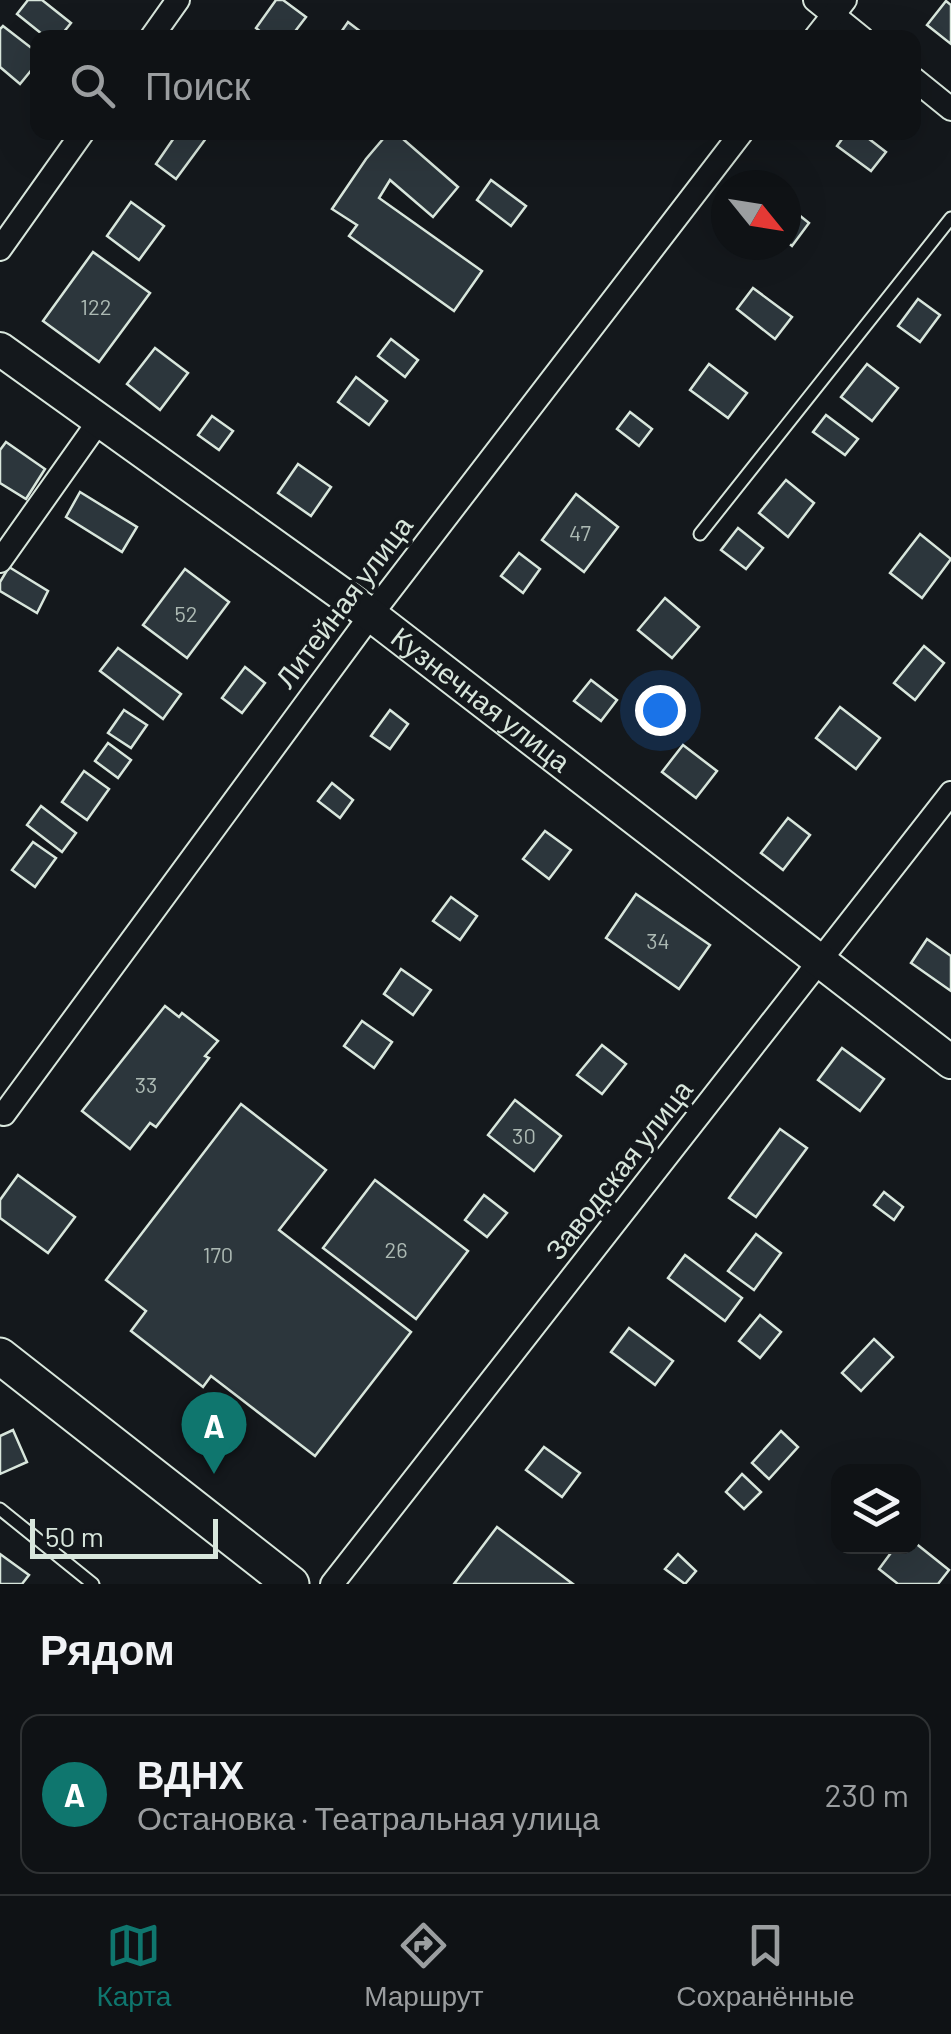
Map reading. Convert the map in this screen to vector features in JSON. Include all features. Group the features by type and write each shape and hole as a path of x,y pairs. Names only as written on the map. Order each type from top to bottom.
{"main road":[{"path":"0,1356 290,1584"}],"street":[{"path":"157,30 178,0"},
{"path":"819,30 831,5 854,30"},
{"path":"921,85 951,109"},
{"path":"0,249 77,140"},
{"name":"Литейная улица","path":"4,1114 370,614 736,140"},
{"name":"Кузнечная улица","path":"0,349 370,614 951,1062"},
{"path":"0,561 99,420"},
{"name":"Заводская улица","path":"332,1584 951,793"},
{"path":"350,1584 364,1543"}],"lane":[{"path":"700,534 951,218"},
{"path":"0,1509 93,1584"}],"building":[{"path":"28,0 42,0 71,23 65,30 37,30 17,14"},
{"path":"276,0 283,0 306,17 296,30 256,28"},
{"path":"946,1 951,5 951,44 927,25"},
{"path":"348,22 358,30 342,30"},
{"path":"3,26 30,47 30,72 20,84 0,67"},
{"path":"172,140 205,140 176,179 156,164"},
{"path":"382,140 404,140 458,187 433,217 390,180 379,198 482,271 454,311 349,236 357,225 332,209"},
{"path":"841,140 870,140 886,152 871,171 837,146"},
{"path":"491,180 526,206 511,226 477,200"},
{"path":"131,202 164,226 139,260 107,236"},
{"path":"801,217 809,223 801,234"},
{"path":"93,252 150,293 99,362 43,321"},
{"path":"753,288 792,317 775,339 737,309"},
{"path":"918,299 940,315 920,342 898,326"},
{"path":"391,339 418,360 405,377 378,356"},
{"path":"155,348 188,373 160,410 127,384"},
{"path":"709,364 747,393 728,418 690,390"},
{"path":"867,364 898,388 872,421 841,397"},
{"path":"356,377 387,401 369,425 338,402"},
{"path":"630,412 652,429 639,446 617,429"},
{"path":"826,415 858,439 845,455 813,432"},
{"path":"212,416 233,431 219,450 198,435"},
{"path":"6,442 45,469 26,499 0,483 0,450"},
{"path":"298,464 331,487 311,516 278,493"},
{"path":"786,480 814,503 788,537 759,513"},
{"path":"80,492 137,527 122,552 66,517"},
{"path":"576,494 618,527 584,572 542,540"},
{"path":"738,528 763,548 746,569 721,550"},
{"path":"920,534 951,559 922,598 890,573"},
{"path":"519,553 540,569 523,593 501,576"},
{"path":"9,567 48,591 37,613 0,591 0,582"},
{"path":"185,569 229,602 187,658 143,625"},
{"path":"665,598 699,627 672,658 638,630"},
{"path":"924,646 944,663 915,700 894,683"},
{"path":"118,648 181,694 163,719 100,671"},
{"path":"245,667 265,683 242,713 222,698"},
{"path":"591,680 617,700 601,721 574,701"},
{"path":"840,707 880,738 856,769 816,738"},
{"path":"124,710 147,725 131,748 108,733"},
{"path":"390,710 408,724 390,749 371,736"},
{"path":"108,743 131,760 118,778 95,761"},
{"path":"683,745 717,771 696,798 662,772"},
{"path":"84,771 109,789 87,820 62,802"},
{"path":"332,783 353,800 340,818 318,801"},
{"path":"41,806 76,833 62,852 27,825"},
{"path":"788,818 810,835 783,870 761,853"},
{"path":"545,831 571,850 549,879 523,859"},
{"path":"33,842 56,858 35,887 12,870"},
{"path":"636,894 710,945 679,989 606,938"},
{"path":"451,897 477,916 460,940 433,921"},
{"path":"927,939 951,956 951,991 911,963"},
{"path":"401,969 431,990 413,1015 384,994"},
{"path":"165,1006 179,1017 182,1013 218,1041 156,1127 150,1123 130,1149 82,1111"},
{"path":"362,1021 392,1042 374,1068 344,1046"},
{"path":"602,1045 626,1064 602,1094 577,1075"},
{"path":"842,1048 884,1079 860,1111 818,1080"},
{"path":"515,1100 561,1136 534,1171 488,1135"},
{"path":"241,1104 326,1170 279,1230 411,1332 315,1456 211,1376 203,1387 131,1331 146,1311 106,1280"},
{"path":"780,1129 807,1148 756,1217 729,1198"},
{"path":"18,1175 75,1217 48,1253 0,1218 0,1200"},
{"path":"375,1180 468,1251 416,1319 323,1248"},
{"path":"884,1192 903,1207 894,1220 874,1205"},
{"path":"484,1195 507,1213 487,1237 465,1220"},
{"path":"756,1234 781,1253 754,1290 728,1271"},
{"path":"685,1255 742,1298 725,1321 668,1278"},
{"path":"760,1315 781,1332 760,1358 739,1341"},
{"path":"629,1328 673,1361 655,1385 611,1352"},
{"path":"874,1339 893,1357 861,1391 842,1373"},
{"path":"13,1430 27,1462 0,1474 0,1436"},
{"path":"781,1431 798,1447 769,1479 752,1463"},
{"path":"544,1447 580,1473 562,1497 526,1470"},
{"path":"742,1474 761,1492 744,1509 726,1492"},
{"path":"497,1527 573,1584 454,1584"},
{"path":"921,1548 949,1570 938,1584 898,1584 879,1569 890,1554 921,1554"},
{"path":"0,1554 29,1575 22,1584 0,1584"},
{"path":"678,1554 696,1571 685,1584 665,1569"}],"place":[{"name":"ВДНХ","path":"214,1474"}]}
